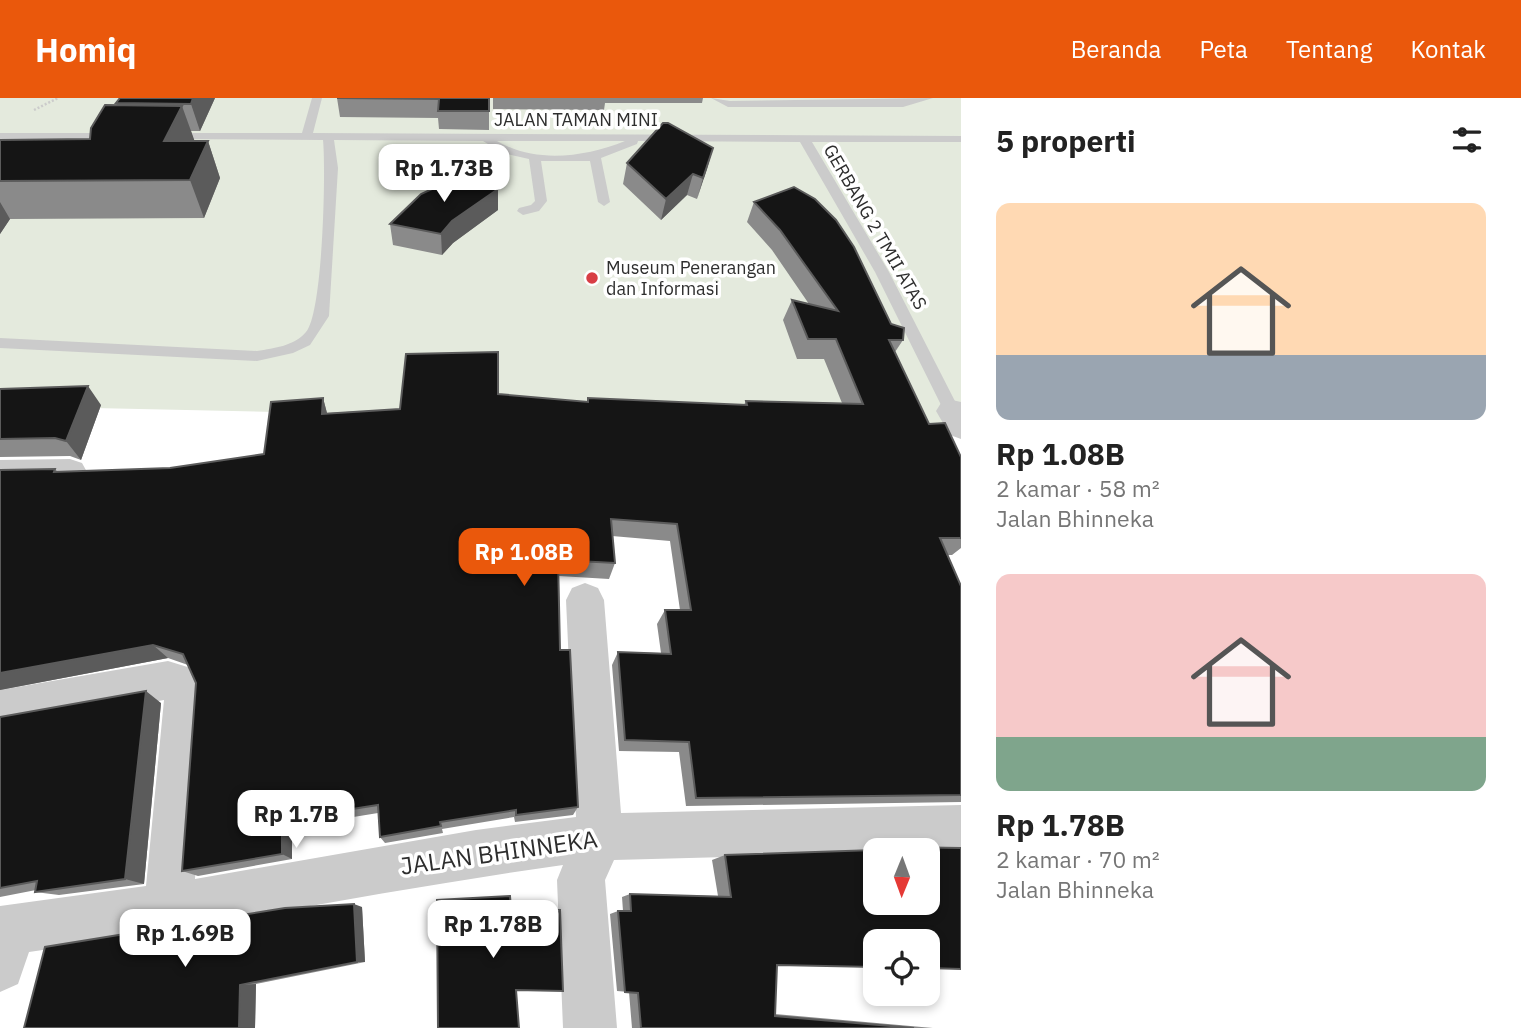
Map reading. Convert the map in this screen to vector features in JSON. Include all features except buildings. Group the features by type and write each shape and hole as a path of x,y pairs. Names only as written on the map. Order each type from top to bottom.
{"street":[{"path":"0,473 70,472"},
{"path":"585,600 600,837 581,880 590,1028"},
{"path":"0,710 168,680 179,683 185,695 169,908"},
{"name":"JALAN BHINNEKA","path":"3,942 169,908 476,854 600,837 961,828"}],"lane":[{"path":"307,136 317,98"},
{"path":"716,98 729,104 917,103 928,98"},
{"path":"0,136 126,136"},
{"name":"JALAN TAMAN MINI","path":"154,136 961,139"},
{"path":"0,344 257,356 283,353 303,345 318,331 322,316 332,168 328,136"},
{"path":"485,136 492,144 510,153 535,157 595,156 644,138"},
{"name":"GERBANG 2 TMII ATAS","path":"803,137 869,245 917,334 957,419"},
{"path":"595,156 604,202"},
{"path":"523,211 536,208 541,201 535,157"}],"shaded area":[{"path":"0,98 961,98 961,427 0,406"}],"place":[{"name":"Museum Penerangan dan Informasi","path":"592,278"}]}
